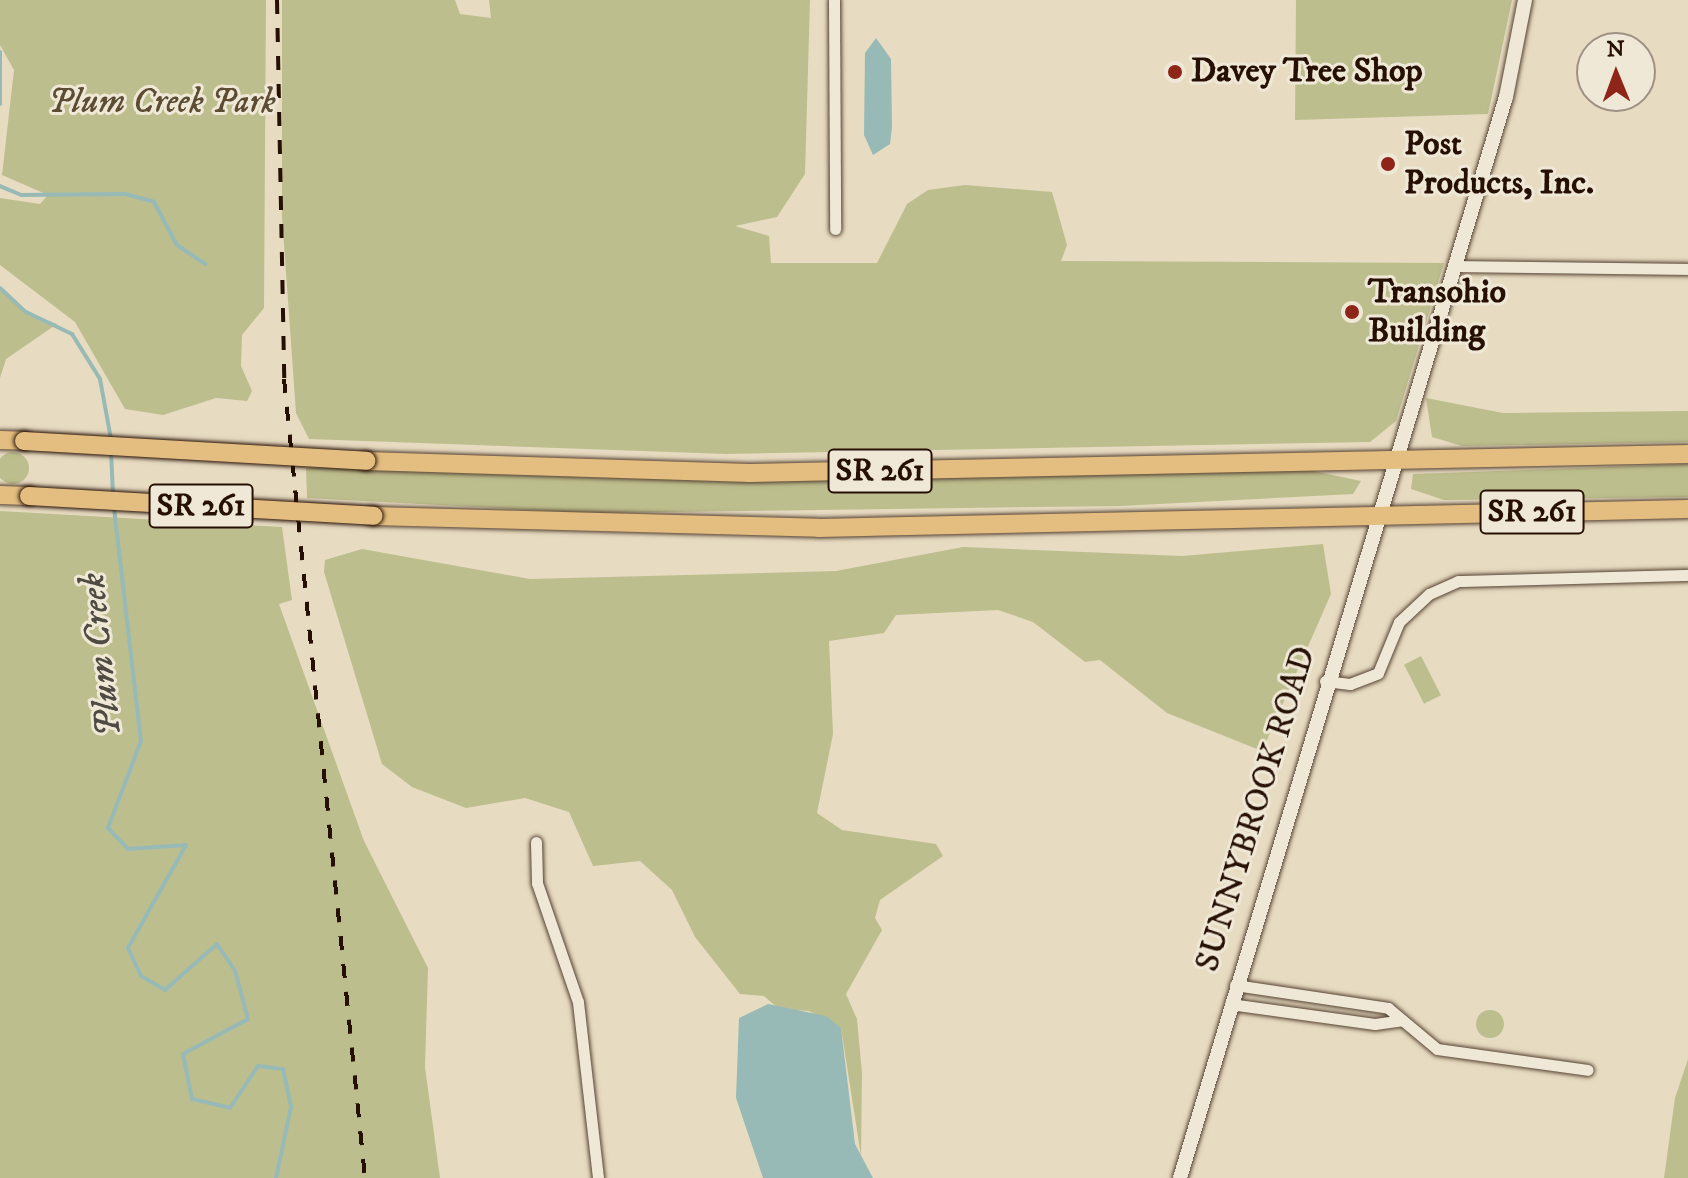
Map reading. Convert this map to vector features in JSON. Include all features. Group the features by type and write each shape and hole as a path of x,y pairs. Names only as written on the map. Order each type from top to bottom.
{"main road":[{"name":"SR 261","path":"0,440 366,461 750,473 1688,454"},
{"name":"SR 261","path":"0,495 373,516 819,528 1688,509"}],"street":[{"path":"834,0 835,229"},
{"name":"SUNNYBROOK ROAD","path":"1180,1178 1375,514 1456,266 1515,62 1525,0"},
{"path":"1456,266 1688,269"},
{"path":"1325,681 1350,684 1378,673 1399,622 1429,594 1458,581 1688,575"},
{"path":"536,842 537,883 578,1002 598,1178"},
{"path":"1235,985 1376,1005 1402,1020 1437,1049 1588,1070"},
{"path":"1230,1004 1375,1024 1402,1020"}],"green space":[{"name":"Plum Creek Park","path":"0,0 266,0 264,308 242,335 241,366 252,391 247,401 216,398 163,415 125,409 75,322 0,265 0,198 40,204 48,195 2,175 14,70 0,45"},
{"path":"282,0 455,0 460,14 491,18 489,0 810,0 805,174 777,217 735,226 769,236 771,263 877,263 907,204 928,190 965,185 1052,192 1067,245 1061,261 1444,263 1396,421 1370,442 726,454 309,439 296,413 282,216"},
{"path":"1296,0 1512,0 1488,114 1295,120"},
{"path":"0,288 26,312 57,324 6,359 0,378"},
{"path":"1426,398 1503,413 1688,411 1688,442 1462,446 1432,437"},
{"path":"13,452 24,457 29,468 24,479 13,484 2,479 -3,468 2,457"},
{"path":"1688,464 1688,497 1444,500 1411,489 1413,474"},
{"path":"306,468 1309,470 1361,481 1353,494 1120,506 588,513 307,498"},
{"path":"0,511 282,527 292,600 279,604 364,841 428,968 425,1067 440,1178 0,1178"},
{"path":"1323,544 1331,594 1262,751 1167,713 1100,660 1085,662 1033,622 998,610 896,615 884,633 829,641 833,734 817,813 842,830 936,844 943,856 880,900 875,918 882,930 846,994 857,1019 862,1073 861,1156 841,1028 809,1011 779,1009 764,996 740,994 695,937 672,890 640,861 593,866 569,812 525,798 466,808 412,787 382,764 324,572 325,560 362,549 530,579 836,571 963,547 1182,556"},
{"path":"1421,656 1441,695 1424,704 1404,665"},
{"path":"1490,1010 1500,1014 1504,1024 1500,1034 1490,1038 1480,1034 1476,1024 1480,1014"},
{"path":"1688,1059 1688,1178 1664,1178 1675,1098"}],"water":[{"path":"876,38 891,59 892,127 890,144 873,155 864,135 865,53"},
{"path":"768,1004 826,1016 841,1028 855,1144 873,1178 763,1178 736,1098 739,1018"}],"waterway":[{"name":"Plum Creek","path":"0,52 0,104"},
{"path":"0,186 21,195 125,194 154,202 177,245 205,264"},
{"name":"Plum Creek","path":"0,288 26,312 72,334 100,379 111,439"},
{"name":"Plum Creek","path":"111,452 113,495"},
{"name":"Plum Creek","path":"114,508 141,741 108,828 128,849 186,845 128,948 141,976 165,990 217,944 235,971 248,1019 183,1054 192,1099 230,1108 258,1066 283,1069 291,1107 276,1178"}],"railway":[{"path":"277,0 284,379 365,1178"}],"place":[{"name":"Davey Tree Shop","path":"1175,72"},
{"name":"Post Products, Inc.","path":"1388,164"},
{"name":"Transohio Building","path":"1352,312"}]}
